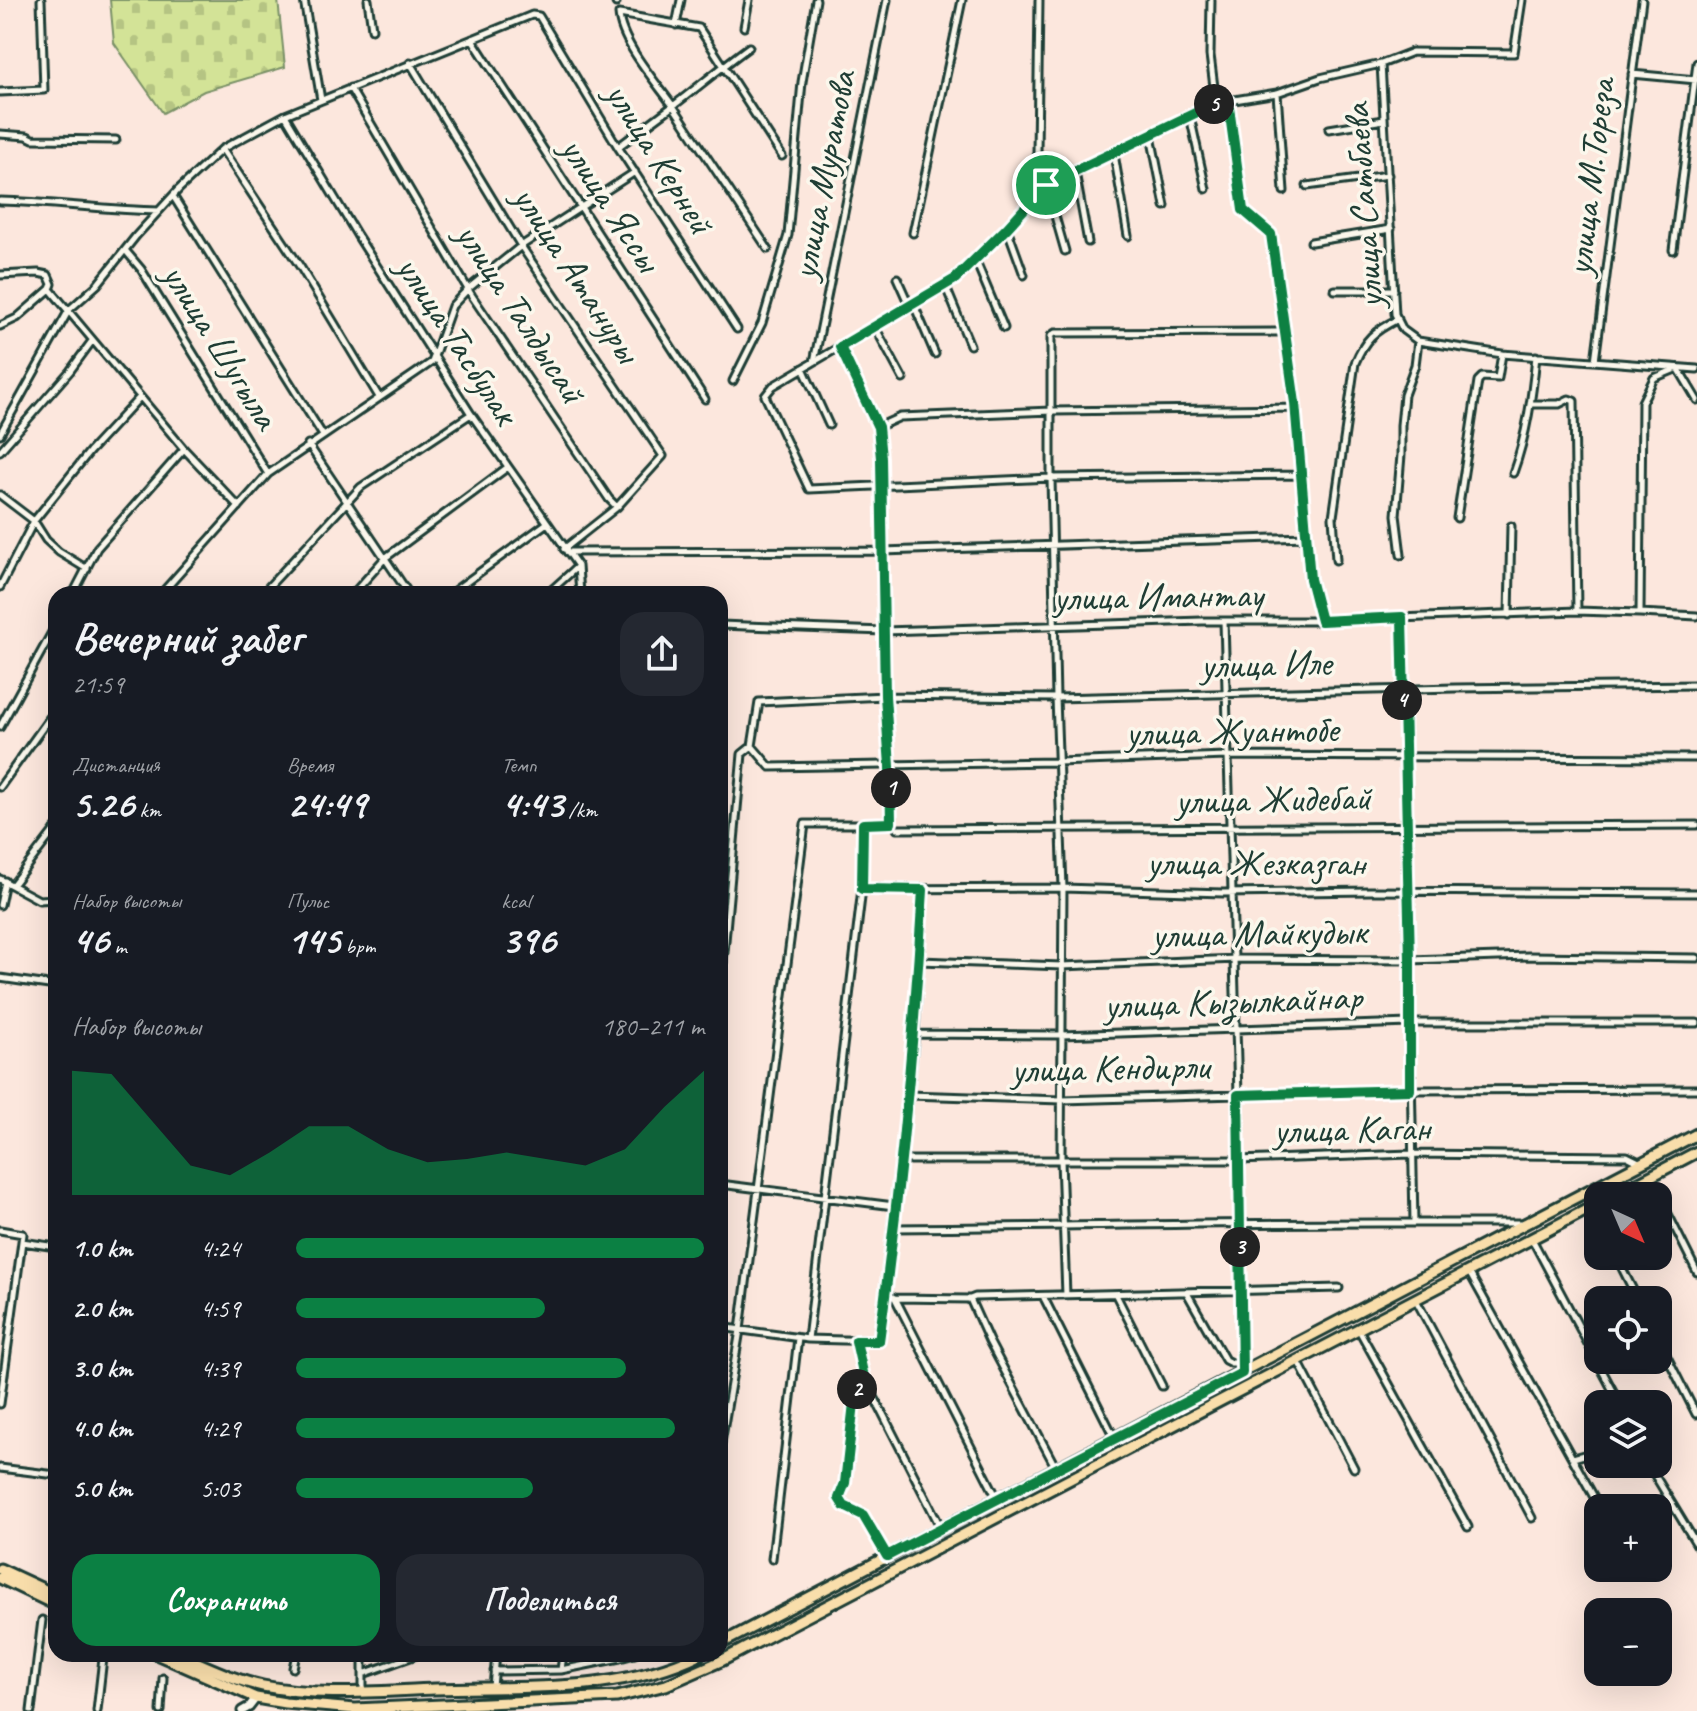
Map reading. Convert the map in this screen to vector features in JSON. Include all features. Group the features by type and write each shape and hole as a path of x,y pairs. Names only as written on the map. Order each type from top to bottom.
{"main road":[{"path":"728,1640 1242,1368 1329,1327 1697,1134"},
{"path":"1640,1182 1697,1152"},
{"path":"728,1657 1584,1211"},
{"path":"1329,1327 1336,1340"},
{"path":"0,1569 48,1591"},
{"path":"0,1578 48,1601"},
{"path":"174,1662 256,1698 355,1709 590,1699 641,1693 719,1662"},
{"path":"195,1662 231,1678 263,1686 363,1691 626,1679 680,1662"}],"street":[{"path":"0,92 44,90 41,0"},
{"path":"304,0 321,100"},
{"path":"368,0 372,29"},
{"path":"676,25 681,0"},
{"path":"744,27 749,0"},
{"path":"733,381 762,323 788,235 802,82 816,0"},
{"name":"улица Муратова","path":"814,362 887,0"},
{"path":"913,233 962,0"},
{"path":"1039,0 1037,153 1065,251"},
{"path":"1211,0 1210,55 1212,91 1216,103"},
{"name":"улица Сатбаева","path":"1522,0 1514,53 1412,52 1381,64 1394,290 1398,319 1403,330 1418,341 1502,354 1697,369"},
{"name":"улица М.Тореза","path":"1595,361 1642,0"},
{"path":"768,249 625,35 619,14 699,28 782,156"},
{"name":"улица Керней","path":"472,39 532,15 539,16 618,147 737,329"},
{"path":"0,434 69,310 97,285 173,196 222,149 285,115 472,39"},
{"name":"улица Яссы","path":"472,39 705,399"},
{"path":"618,147 749,47"},
{"name":"улица Атануры","path":"410,63 521,246 663,456 617,507"},
{"path":"1673,250 1697,63"},
{"path":"1301,475 1051,478 809,489 765,396 773,386 945,285 1007,228 1046,185 1216,103 1277,93 1320,78 1381,64"},
{"path":"1632,74 1696,80"},
{"name":"улица Талдысай","path":"350,88 468,289 617,507"},
{"path":"1277,93 1284,191"},
{"path":"1228,100 1243,210 1271,234 1295,408 1310,579 1321,621"},
{"name":"улица Тасбулак","path":"285,115 471,414 578,566"},
{"path":"1190,116 1206,189"},
{"path":"1329,129 1384,120"},
{"path":"0,134 33,139 116,140"},
{"path":"1151,136 1165,206"},
{"path":"222,149 301,268 379,397"},
{"path":"1114,154 1128,236"},
{"path":"168,586 268,474 322,434 432,362 452,306 468,289 521,246 635,172"},
{"path":"1075,172 1088,242"},
{"path":"1307,186 1388,175"},
{"path":"173,196 322,434"},
{"path":"0,201 160,211"},
{"path":"1007,228 1024,275"},
{"path":"1311,242 1391,229"},
{"name":"улица Шугыла","path":"125,250 141,269 268,474"},
{"path":"975,259 1004,328"},
{"path":"0,275 38,273 48,275 52,284 17,318 0,326"},
{"path":"897,278 935,354"},
{"path":"945,285 970,345"},
{"path":"50,289 184,449 239,507"},
{"path":"1335,290 1394,290"},
{"path":"1336,560 1333,517 1355,363 1364,342 1398,319"},
{"path":"875,327 903,379"},
{"path":"1066,1295 1061,1160 1063,888 1057,762 1050,339 1055,333 1286,332"},
{"path":"0,451 92,341"},
{"path":"1401,555 1396,515 1401,425 1404,395 1415,365 1418,341"},
{"path":"728,1401 740,1330 805,824 891,823 878,427 840,347"},
{"path":"1457,518 1478,381 1482,377 1498,378 1502,354"},
{"path":"1513,473 1524,442 1536,356"},
{"path":"803,368 829,425"},
{"path":"1640,613 1642,402 1654,378 1678,368 1697,400"},
{"path":"0,587 34,521 90,451 140,397"},
{"path":"1531,404 1574,401 1577,611"},
{"path":"878,427 900,417 1052,411 1295,408"},
{"path":"269,586 361,487 471,414"},
{"path":"308,444 404,586"},
{"path":"77,586 97,548 184,449"},
{"path":"360,586 385,558 508,467"},
{"path":"0,495 34,521 46,540 87,569"},
{"path":"566,551 617,507"},
{"path":"461,586 547,523"},
{"path":"1509,615 1511,526"},
{"path":"566,551 882,551 1306,537"},
{"path":"556,586 578,566"},
{"path":"578,566 579,586"},
{"name":"улица Имантау","path":"728,625 884,631 1321,621 1577,611 1697,616"},
{"path":"1402,617 1414,1223"},
{"path":"1187,1293 1225,1360 1242,1368 1238,1095 1224,621"},
{"path":"0,727 48,640"},
{"name":"улица Иле","path":"752,746 759,702 885,696 1056,698 1227,692 1697,685"},
{"path":"0,710 7,714"},
{"path":"0,787 48,720"},
{"path":"728,908 742,754 752,746"},
{"name":"улица Жуантобе","path":"752,746 770,767 1227,756 1697,758"},
{"path":"808,1339 862,889 863,824"},
{"name":"улица Жидебай","path":"897,829 1697,825"},
{"path":"13,884 48,838"},
{"path":"0,905 2,880 39,900 48,899"},
{"name":"улица Жезказган","path":"862,889 1697,893"},
{"path":"728,1328 808,1339 879,1341 915,1034 923,890"},
{"name":"улица Майкудык","path":"919,961 1062,966 1234,959 1697,958"},
{"path":"0,978 48,985"},
{"name":"улица Кызылкайнар","path":"915,1034 1061,1035 1410,1023 1697,1023"},
{"name":"улица Кендирли","path":"908,1095 1062,1100 1410,1090 1697,1089"},
{"name":"улица Каган","path":"901,1160 1238,1160 1411,1154 1627,1156 1642,1163"},
{"path":"1649,1177 1697,1272"},
{"path":"728,1185 894,1206"},
{"path":"892,1228 1240,1222 1526,1223"},
{"path":"0,1230 48,1245"},
{"path":"0,1404 23,1238"},
{"path":"1531,1238 1612,1390"},
{"path":"1469,1271 1592,1494"},
{"path":"885,1294 895,1298 970,1299 1339,1288"},
{"path":"1116,1295 1162,1386"},
{"path":"1042,1296 1114,1438"},
{"path":"895,1298 998,1499"},
{"path":"970,1299 996,1355 1057,1468"},
{"path":"1416,1299 1532,1518"},
{"path":"1359,1329 1468,1527"},
{"path":"772,1559 798,1338"},
{"path":"856,1341 864,1377 941,1528"},
{"path":"1298,1361 1354,1468"},
{"path":"1672,1367 1696,1414"},
{"path":"864,1377 855,1394 845,1483 839,1498 844,1506 863,1515 887,1556"},
{"path":"1573,1458 1584,1455"},
{"path":"0,1468 48,1474"},
{"path":"1656,1478 1697,1545"},
{"path":"31,1711 42,1620"},
{"path":"97,1711 103,1662"},
{"path":"293,1668 294,1662"},
{"path":"363,1662 363,1691"},
{"path":"363,1674 397,1662"},
{"path":"493,1687 495,1662"},
{"path":"561,1670 562,1662"},
{"path":"494,1671 561,1670 595,1662"},
{"path":"161,1711 163,1678"},
{"path":"242,1711 256,1698"}],"green space":[{"path":"110,0 278,0 285,67 204,91 163,113 114,43"}],"route":[{"path":"1228,100 1243,210 1271,234 1295,403 1310,579 1321,621 1402,617 1410,1090 1238,1095 1242,1373 887,1556 863,1515 844,1506 839,1498 845,1483 855,1394 864,1377 856,1341 879,1341 915,1034 923,890 862,889 863,824 891,823 885,696 881,458 878,427 840,347 955,279 1046,185 1228,100"}]}
